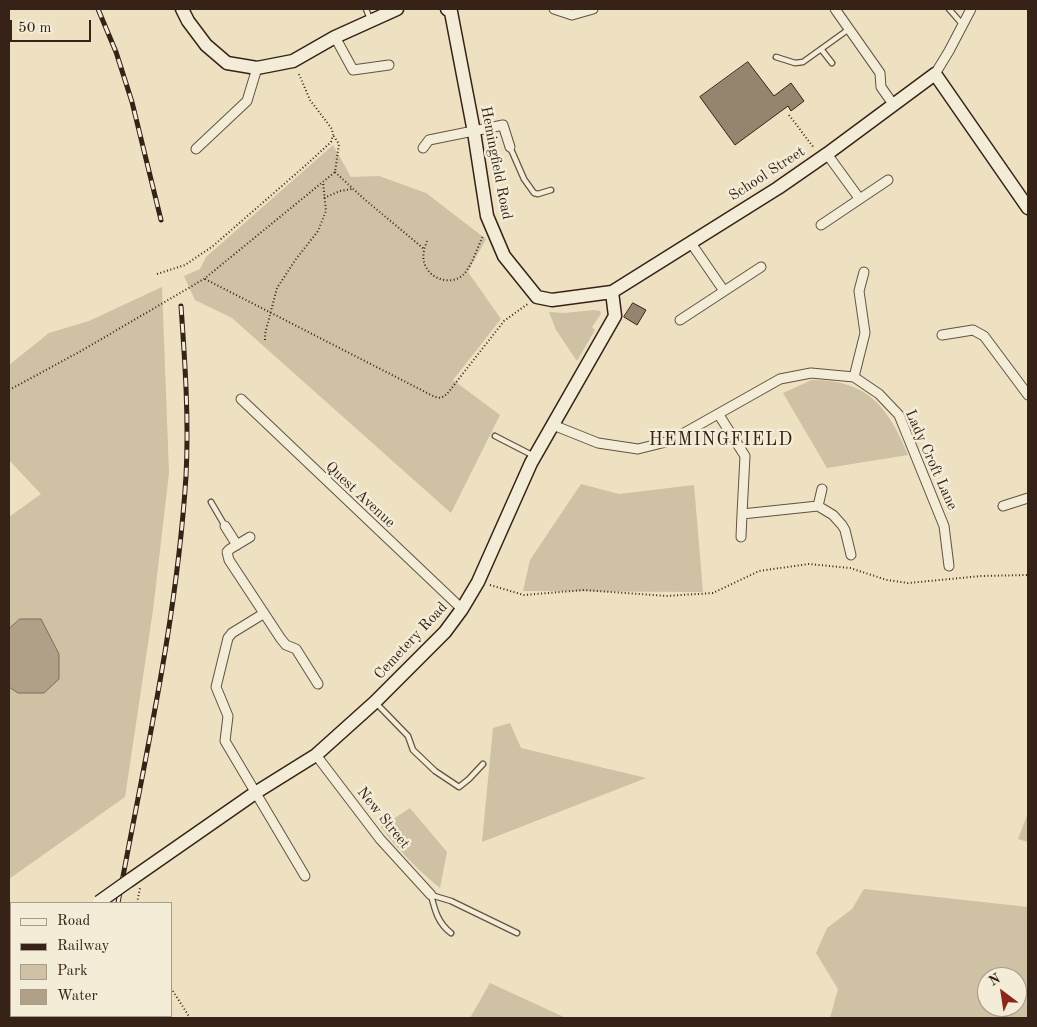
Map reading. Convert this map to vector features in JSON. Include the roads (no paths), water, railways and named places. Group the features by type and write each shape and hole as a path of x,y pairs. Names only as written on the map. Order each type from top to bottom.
{"street":[{"path":"182,9 188,21 206,45 227,63 257,68 293,61 369,15 397,9"},
{"path":"554,9 572,15 593,9"},
{"path":"835,9 880,73 881,87 893,104"},
{"path":"971,9 935,74 1028,208"},
{"name":"Hemingfield Road","path":"452,10 487,216 504,256 537,297 552,300 612,292"},
{"path":"335,37 354,70 389,64"},
{"path":"196,149 247,101 257,68"},
{"name":"School Street","path":"612,292 824,156 935,74"},
{"path":"422,148 429,140 502,126 510,147"},
{"path":"824,156 859,198"},
{"path":"821,224 888,180"},
{"path":"691,243 724,291"},
{"path":"680,320 761,266"},
{"path":"854,377 865,333 859,291 864,272"},
{"name":"Cemetery Road","path":"99,902 255,792 316,756 375,702 444,632 462,609 478,582 535,456 615,316 612,292"},
{"path":"942,335 973,330 984,336 1028,395"},
{"name":"Lady Croft Lane","path":"553,425 598,443 638,449 670,441 780,379 811,373 854,377 879,394 899,414 944,526 949,566"},
{"name":"Quest Avenue","path":"240,399 462,609"},
{"path":"719,414 745,456 741,537"},
{"path":"818,506 822,489"},
{"path":"1003,506 1028,498"},
{"path":"742,514 818,506 833,515 845,530 851,555"},
{"path":"225,526 237,545"},
{"path":"250,537 227,552 229,560 263,614 284,643 299,652 318,684"},
{"path":"263,614 232,633 228,638 216,687 228,716 225,742 305,876"},
{"name":"New Street","path":"316,756 380,839 431,896"}],"lane":[{"path":"949,9 963,25"},
{"path":"776,57 794,63 803,62 849,29"},
{"path":"821,49 832,63"},
{"path":"510,147 524,179 534,193 538,194 551,190"},
{"path":"495,436 535,456"},
{"path":"210,502 225,526"},
{"path":"375,702 408,736 413,750 435,771 459,787 482,764"},
{"path":"451,933 442,927 431,896 451,901 517,933"}],"water":[{"path":"20,619 41,619 59,654 59,679 44,693 18,693 9,687 9,629"}],"railway":[{"path":"98,9 116,52 132,102 161,220"},
{"path":"118,902 158,691 182,530 186,476 187,412 181,306"}],"district":[{"name":"HEMINGFIELD","path":"721,440"}]}
